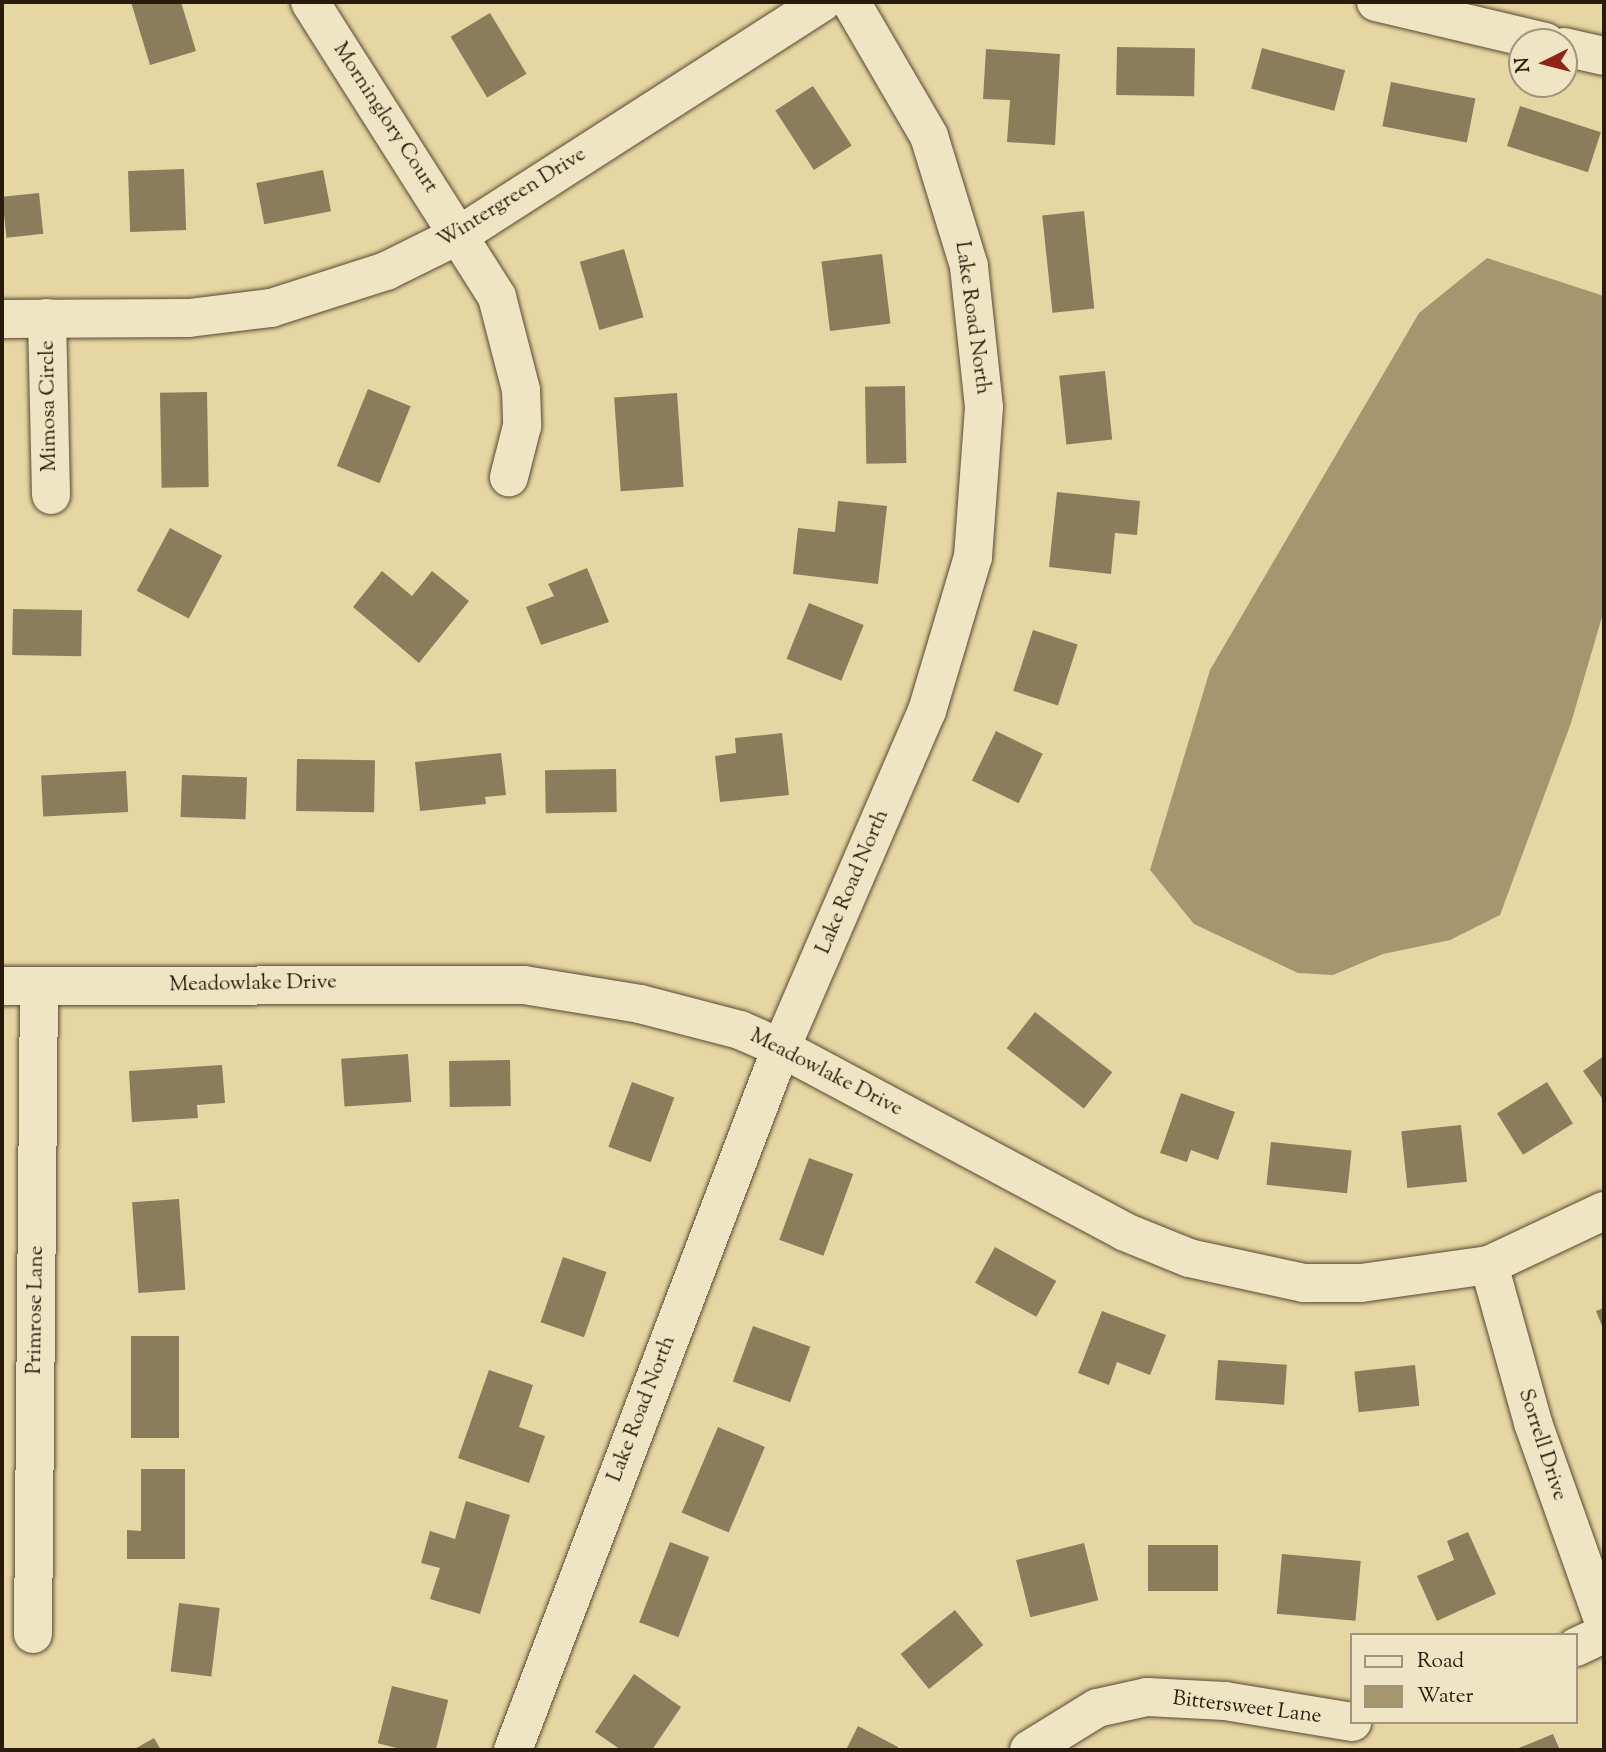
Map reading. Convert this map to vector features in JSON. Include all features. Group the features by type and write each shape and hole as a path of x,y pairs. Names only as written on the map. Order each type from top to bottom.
{"street":[{"name":"Morninglory Court","path":"310,2 461,234 497,297 513,345 522,426 509,477"},
{"name":"Wintergreen Drive","path":"2,318 189,318 271,308 386,271 461,234 823,2"},
{"name":"Lake Road North","path":"513,1750 781,1048 946,660 981,506 982,359 958,221 919,117 851,2"},
{"path":"1376,2 1508,33"},
{"path":"1578,50 1604,56"},
{"name":"Mimosa Circle","path":"47,318 51,495"},
{"name":"Meadowlake Drive","path":"20,986 524,985 640,1004 740,1030 781,1048 1125,1232 1189,1258 1304,1283 1385,1281 1489,1265 1604,1211"},
{"name":"Primrose Lane","path":"20,986 33,1634"},
{"name":"Sorrell Drive","path":"1489,1265 1533,1423 1604,1622"},
{"path":"1578,1646 1604,1634"},
{"name":"Bittersweet Lane","path":"1029,1750 1097,1708 1147,1697 1224,1701 1350,1722"}],"water":[{"path":"1487,258 1604,296 1604,610 1571,723 1500,915 1450,940 1383,954 1333,975 1298,973 1194,924 1150,870 1210,670 1419,313"}],"building":[{"path":"131,2 181,2 196,51 150,65"},
{"path":"490,13 527,74 487,98 451,37"},
{"path":"1117,47 1195,48 1194,96 1116,95"},
{"path":"1262,48 1345,70 1334,111 1251,89"},
{"path":"986,49 1060,54 1055,145 1007,142 1010,100 983,99"},
{"path":"1391,82 1475,98 1467,143 1382,126"},
{"path":"813,86 852,146 814,170 775,111"},
{"path":"1520,106 1601,132 1588,172 1507,146"},
{"path":"184,169 186,230 130,232 128,171"},
{"path":"323,170 331,211 264,224 256,183"},
{"path":"39,193 43,234 6,238 2,197"},
{"path":"1084,211 1094,308 1052,313 1042,215"},
{"path":"624,249 644,317 599,330 580,262"},
{"path":"882,254 891,323 830,331 821,261"},
{"path":"1105,371 1112,440 1066,444 1059,376"},
{"path":"905,386 906,463 866,464 865,387"},
{"path":"368,389 411,406 380,483 337,466"},
{"path":"207,392 209,487 162,488 160,393"},
{"path":"677,393 684,487 621,491 614,397"},
{"path":"1057,492 1140,501 1137,535 1115,533 1111,574 1049,567"},
{"path":"838,501 887,506 878,584 793,574 798,528 835,532"},
{"path":"170,528 222,556 189,618 137,591"},
{"path":"587,568 609,622 541,645 526,607 554,596 548,584"},
{"path":"382,571 412,596 432,571 469,601 419,663 353,607"},
{"path":"809,603 864,625 841,681 787,659"},
{"path":"13,609 82,610 81,656 12,655"},
{"path":"1033,630 1078,645 1058,705 1013,691"},
{"path":"996,731 1043,754 1019,803 972,780"},
{"path":"782,733 789,795 720,802 715,756 736,753 735,738"},
{"path":"501,753 506,795 485,797 486,804 420,811 415,762"},
{"path":"297,759 375,760 374,812 296,811"},
{"path":"616,769 617,812 546,813 545,770"},
{"path":"126,771 128,812 43,816 41,775"},
{"path":"182,775 247,777 245,819 181,817"},
{"path":"1035,1012 1112,1072 1084,1109 1007,1048"},
{"path":"408,1054 411,1102 345,1107 341,1059"},
{"path":"1604,1056 1604,1101 1583,1071"},
{"path":"510,1060 511,1106 450,1107 449,1061"},
{"path":"222,1065 225,1103 197,1105 198,1118 132,1122 129,1071"},
{"path":"632,1082 674,1097 651,1162 608,1147"},
{"path":"1547,1082 1573,1124 1523,1155 1497,1113"},
{"path":"1181,1093 1235,1112 1218,1160 1191,1150 1187,1162 1160,1153"},
{"path":"1461,1125 1467,1182 1407,1188 1401,1131"},
{"path":"1271,1142 1352,1150 1347,1193 1267,1185"},
{"path":"809,1158 853,1174 823,1256 779,1240"},
{"path":"179,1199 185,1290 138,1293 132,1202"},
{"path":"995,1247 1056,1281 1036,1317 975,1283"},
{"path":"563,1257 606,1272 584,1337 541,1322"},
{"path":"1604,1308 1604,1331 1596,1311"},
{"path":"1102,1311 1166,1335 1150,1375 1117,1362 1109,1385 1078,1373"},
{"path":"753,1326 810,1347 790,1402 733,1381"},
{"path":"131,1336 179,1336 179,1438 131,1438"},
{"path":"1218,1360 1287,1365 1284,1405 1215,1400"},
{"path":"1415,1365 1419,1406 1359,1412 1354,1371"},
{"path":"489,1370 533,1385 519,1427 545,1436 529,1483 458,1458"},
{"path":"718,1427 765,1447 729,1533 682,1513"},
{"path":"141,1469 185,1469 185,1559 127,1559 127,1530 141,1531"},
{"path":"466,1501 510,1515 480,1614 430,1599 440,1568 421,1563 430,1531 455,1539"},
{"path":"1468,1532 1496,1594 1437,1621 1417,1576 1454,1560 1447,1541"},
{"path":"670,1542 709,1557 678,1637 639,1622"},
{"path":"1084,1543 1098,1600 1030,1617 1016,1560"},
{"path":"1148,1545 1218,1545 1218,1591 1148,1591"},
{"path":"1282,1554 1361,1561 1355,1621 1277,1614"},
{"path":"179,1603 220,1608 211,1676 171,1671"},
{"path":"955,1610 983,1645 929,1689 901,1654"},
{"path":"634,1674 681,1707 652,1750 621,1750 595,1732"},
{"path":"392,1686 448,1700 436,1750 405,1750 378,1743"},
{"path":"858,1726 898,1747 897,1750 846,1750"},
{"path":"1553,1734 1560,1750 1514,1750"},
{"path":"154,1738 161,1750 133,1750"}]}
